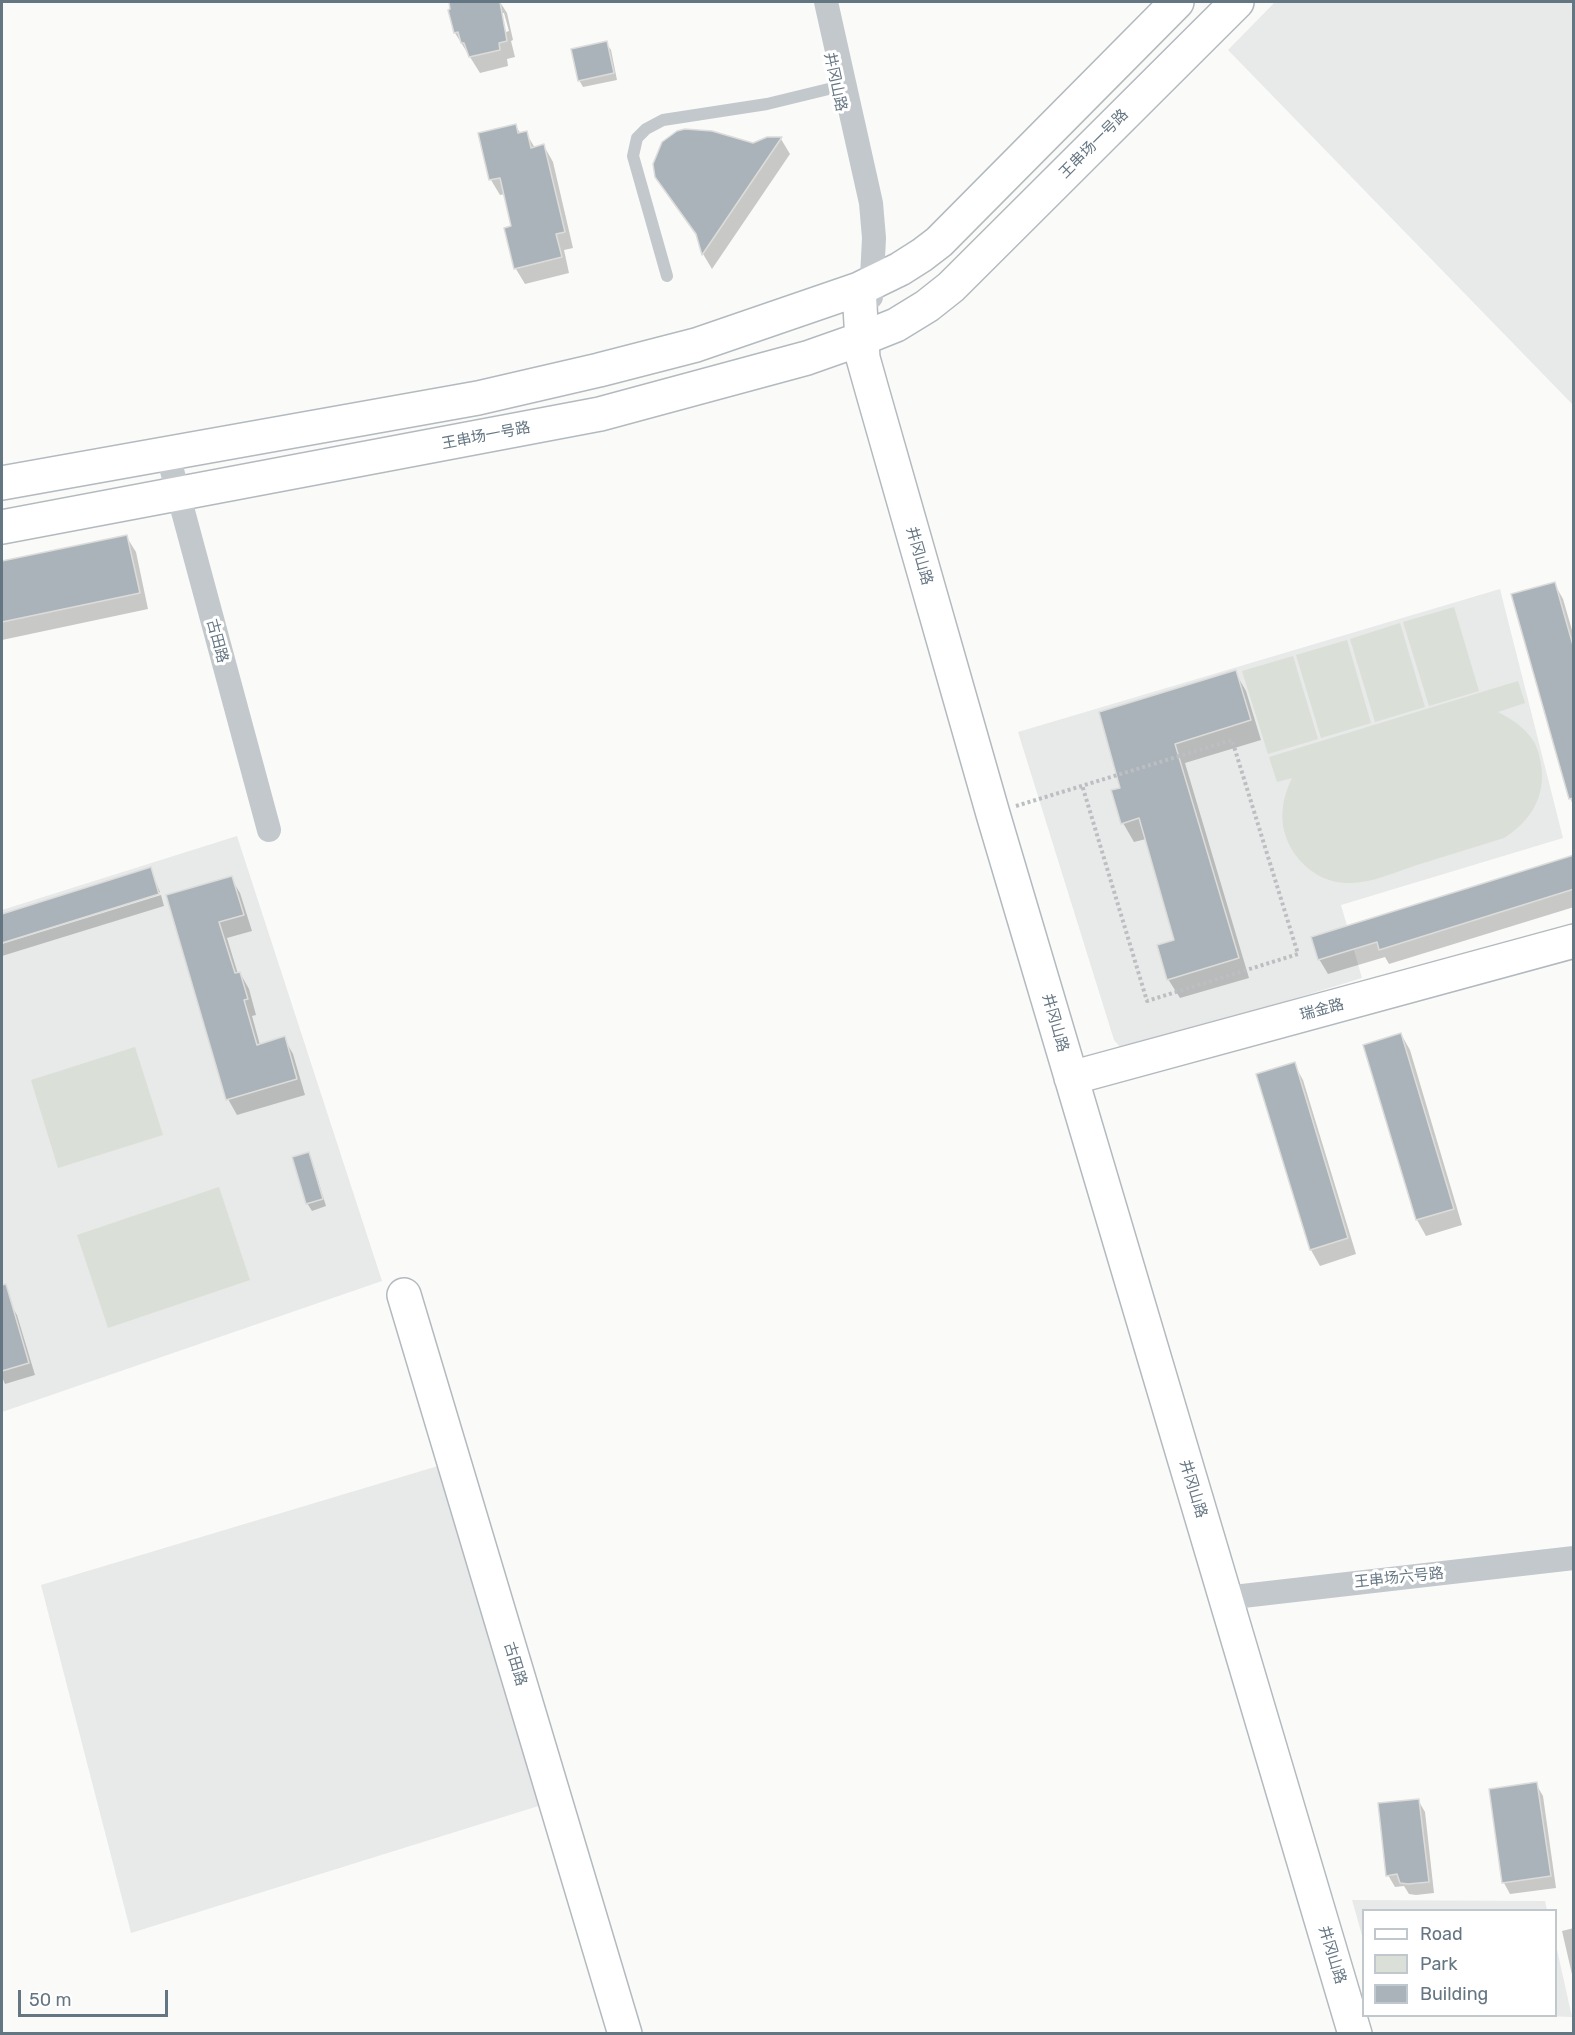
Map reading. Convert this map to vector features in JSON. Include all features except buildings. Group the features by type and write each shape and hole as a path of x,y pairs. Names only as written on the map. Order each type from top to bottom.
{"street":[{"name":"井冈山路","path":"817,2 871,203 874,238 865,286 867,337 863,358 996,825 1076,1077 1230,1597 1355,2034"},
{"name":"井冈山路","path":"826,2 841,86"},
{"path":"939,242 1171,2"},
{"path":"2,483 478,398 696,345 865,286 900,269 939,242 1177,2"},
{"name":"王串场一号路","path":"951,287 1230,2"},
{"name":"王串场一号路","path":"2,527 600,414 807,358 896,325 927,306 951,287 1237,2"},
{"path":"784,314 865,286"},
{"name":"井冈山路","path":"867,337 874,355 928,556 1003,810 1076,1077"},
{"name":"古田路","path":"167,452 269,830"},
{"name":"瑞金路","path":"1076,1077 1574,941"},
{"name":"古田路","path":"404,1295 625,2034"},
{"name":"王串场六号路","path":"1230,1597 1574,1558"},
{"name":"井冈山路","path":"1230,1597 1365,2034"}],"lane":[{"path":"667,276 633,156 637,138 646,129 663,120 767,104 841,86"}],"path":[{"path":"1003,810 1082,785 1232,740 1298,954 1148,1001 1082,785"}],"shaded area":[{"path":"1275,2 1573,2 1573,405 1228,50"},
{"path":"1500,589 1563,838 1341,905 1362,978 1127,1050 1120,1047 1114,1040 1018,732"},
{"path":"237,836 382,1281 2,1412 2,910"},
{"path":"438,1466 545,1804 131,1933 41,1585"},
{"path":"1352,1900 1545,1901 1547,1909 1362,1909 1362,1935"},
{"path":"1557,1950 1572,2017 1557,2016"}],"green space":[{"path":"1454,607 1479,691 1429,706 1403,622"},
{"path":"1400,623 1425,707 1375,722 1350,639"},
{"path":"1347,640 1371,723 1321,738 1296,655"},
{"path":"1293,656 1318,739 1268,754 1242,671"},
{"path":"1518,681 1525,703 1498,712 1518,724 1533,741 1537,748 1542,776 1539,797 1534,807 1529,816 1514,831 1504,838 1357,883 1337,882 1323,878 1299,860 1287,839 1282,813 1285,795 1292,778 1277,782 1269,757"},
{"path":"135,1047 163,1135 58,1168 31,1080"},
{"path":"219,1187 250,1280 108,1328 77,1235"}]}
